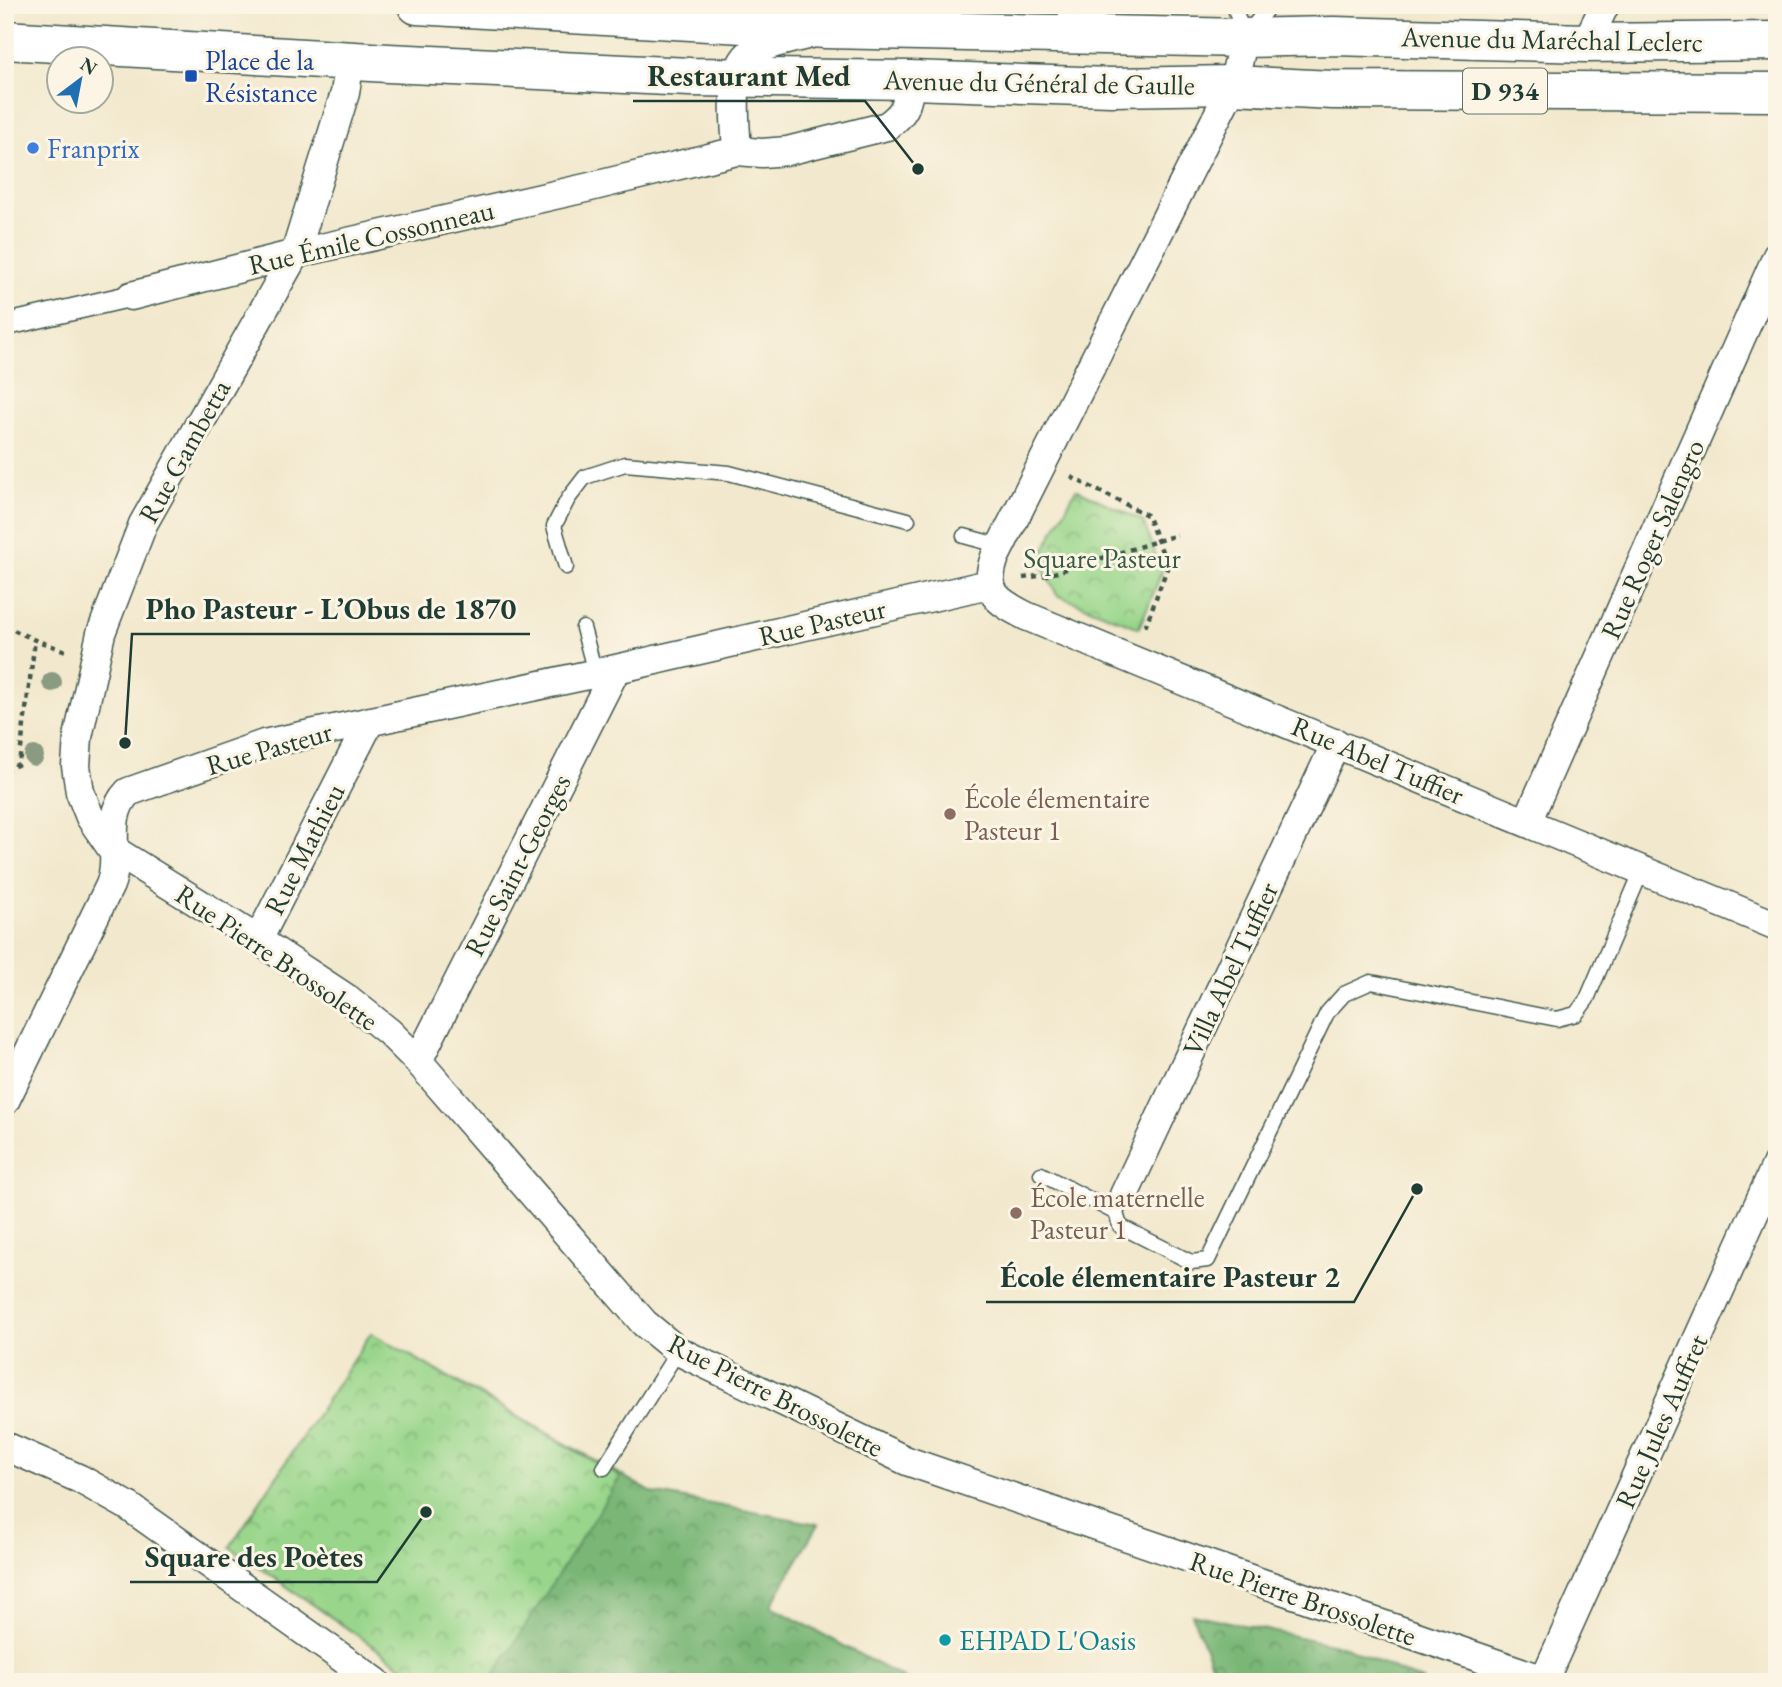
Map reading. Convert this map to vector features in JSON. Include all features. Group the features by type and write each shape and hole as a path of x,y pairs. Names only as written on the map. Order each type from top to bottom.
{"main road":[{"name":"Avenue du Général de Gaulle","path":"417,5 689,11 826,29 1064,20 1239,21"},
{"name":"Avenue du Maréchal Leclerc","path":"1239,21 1334,36 1586,43 1777,41"},
{"name":"Avenue du Général de Gaulle","path":"5,40 351,60 736,77 1111,87 1233,85"},
{"name":"Avenue du Maréchal Leclerc","path":"1233,85 1333,90 1777,92"}],"street":[{"path":"1586,43 1605,5"},
{"path":"989,584 989,572 1001,546 1233,85 1239,21"},
{"path":"737,151 736,77 742,61 754,51 826,29"},
{"name":"Rue Gambetta","path":"112,849 90,817 80,792 76,766 78,737 101,633 143,524 295,254 345,93 351,60"},
{"name":"Rue Émile Cossonneau","path":"5,325 737,151 787,151 887,126 901,117 911,80"},
{"name":"Rue Roger Salengro","path":"1527,822 1777,256"},
{"name":"Rue Abel Tuffier","path":"989,584 1003,604 1777,926"},
{"name":"Rue Pasteur","path":"5,1101 110,885 115,872 112,849 113,820 118,802 128,792 264,744 606,671 989,584"},
{"name":"Rue Saint-Georges","path":"418,1061 606,671"},
{"name":"Rue Mathieu","path":"258,940 370,721"},
{"name":"Villa Abel Tuffier","path":"1120,1204 1336,743"},
{"name":"Rue Pierre Brossolette","path":"112,849 258,940 370,1016 418,1061 644,1323 678,1350 907,1461 1547,1681"},
{"name":"Rue Jules Auffret","path":"1547,1681 1777,1163"},
{"path":"5,1446 80,1479 128,1506 376,1682"}],"lane":[{"path":"1239,21 1270,5"},
{"path":"566,568 554,526 568,499 585,477 625,464 729,473 908,520"},
{"path":"964,536 1001,546"},
{"path":"583,628 606,671"},
{"path":"1041,1174 1120,1204 1120,1226 1191,1262 1208,1260 1327,1013 1344,993 1371,982 1557,1019 1576,1014 1587,999 1642,870"},
{"path":"604,1468 678,1350"}],"path":[{"path":"1042,463 1147,515 1168,566 1133,659"},
{"path":"989,584 1046,575 1177,535"},
{"path":"5,626 35,640 94,659"},
{"path":"5,770 19,764 35,640"}],"green space":[{"name":"Square Pasteur","path":"1076,489 1143,521 1162,572 1139,628 1057,595 1042,566 1044,550"},
{"path":"371,1333 653,1493 818,1524 771,1606 910,1682 425,1682 230,1547"},
{"path":"371,1333 620,1477 490,1682 425,1682 230,1547"},
{"path":"1192,1614 1345,1647 1424,1682 1218,1682"}],"place":[{"name":"Place de la Résistance","path":"191,76"},
{"name":"Franprix","path":"33,148"},
{"name":"Restaurant Med","path":"918,169"},
{"name":"Pho Pasteur - L’Obus de 1870","path":"125,743"},
{"name":"École élementaire Pasteur 1","path":"950,814"},
{"name":"École élementaire Pasteur 2","path":"1417,1189"},
{"name":"École maternelle Pasteur 1","path":"1016,1213"},
{"name":"Square des Poètes","path":"426,1512"},
{"name":"EHPAD L'Oasis","path":"945,1640"}]}
